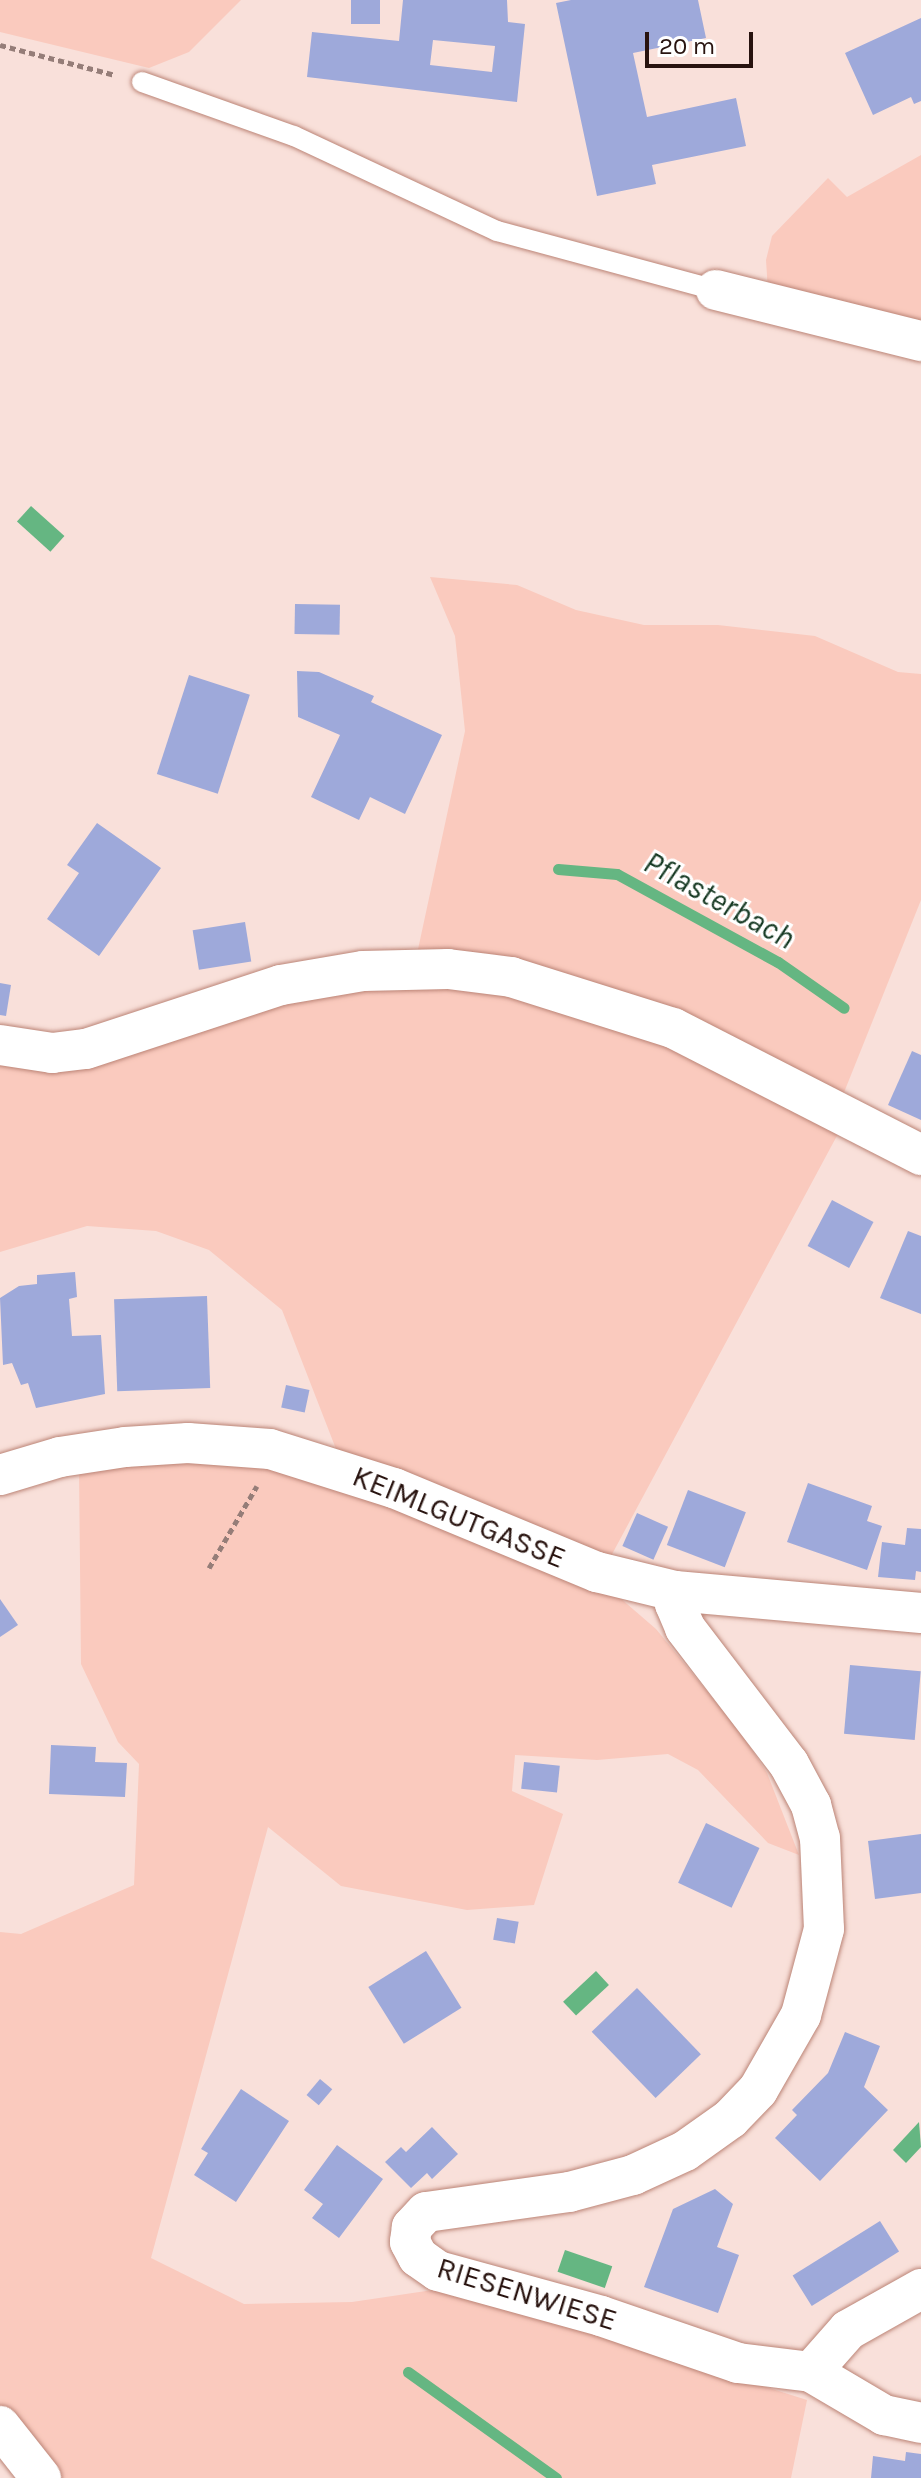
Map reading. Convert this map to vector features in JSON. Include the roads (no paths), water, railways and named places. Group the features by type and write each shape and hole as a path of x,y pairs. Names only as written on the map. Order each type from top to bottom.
{"street":[{"path":"716,290 921,341"},
{"path":"0,1045 52,1053 86,1049 281,985 363,971 448,969 511,977 673,1028 921,1155"},
{"name":"KEIMLGUTGASSE","path":"0,1475 60,1457 125,1447 188,1443 270,1449 394,1488 597,1572 675,1591 921,1613"},
{"name":"RIESENWIESE","path":"675,1591 675,1604 685,1628 789,1764 811,1805 820,1838 824,1929 801,2015 758,2090 730,2119 685,2151 633,2175 569,2192 426,2212 412,2227 410,2242 418,2257 438,2271 601,2316 738,2363 811,2372 884,2415 921,2423"},
{"path":"811,2372 848,2330 921,2289"},
{"path":"0,2426 41,2478"}],"lane":[{"path":"142,82 294,136 497,231 716,290"}],"waterway":[{"name":"Pflasterbach","path":"558,869 617,874 778,962 844,1008"},
{"path":"408,2372 556,2478"}]}
